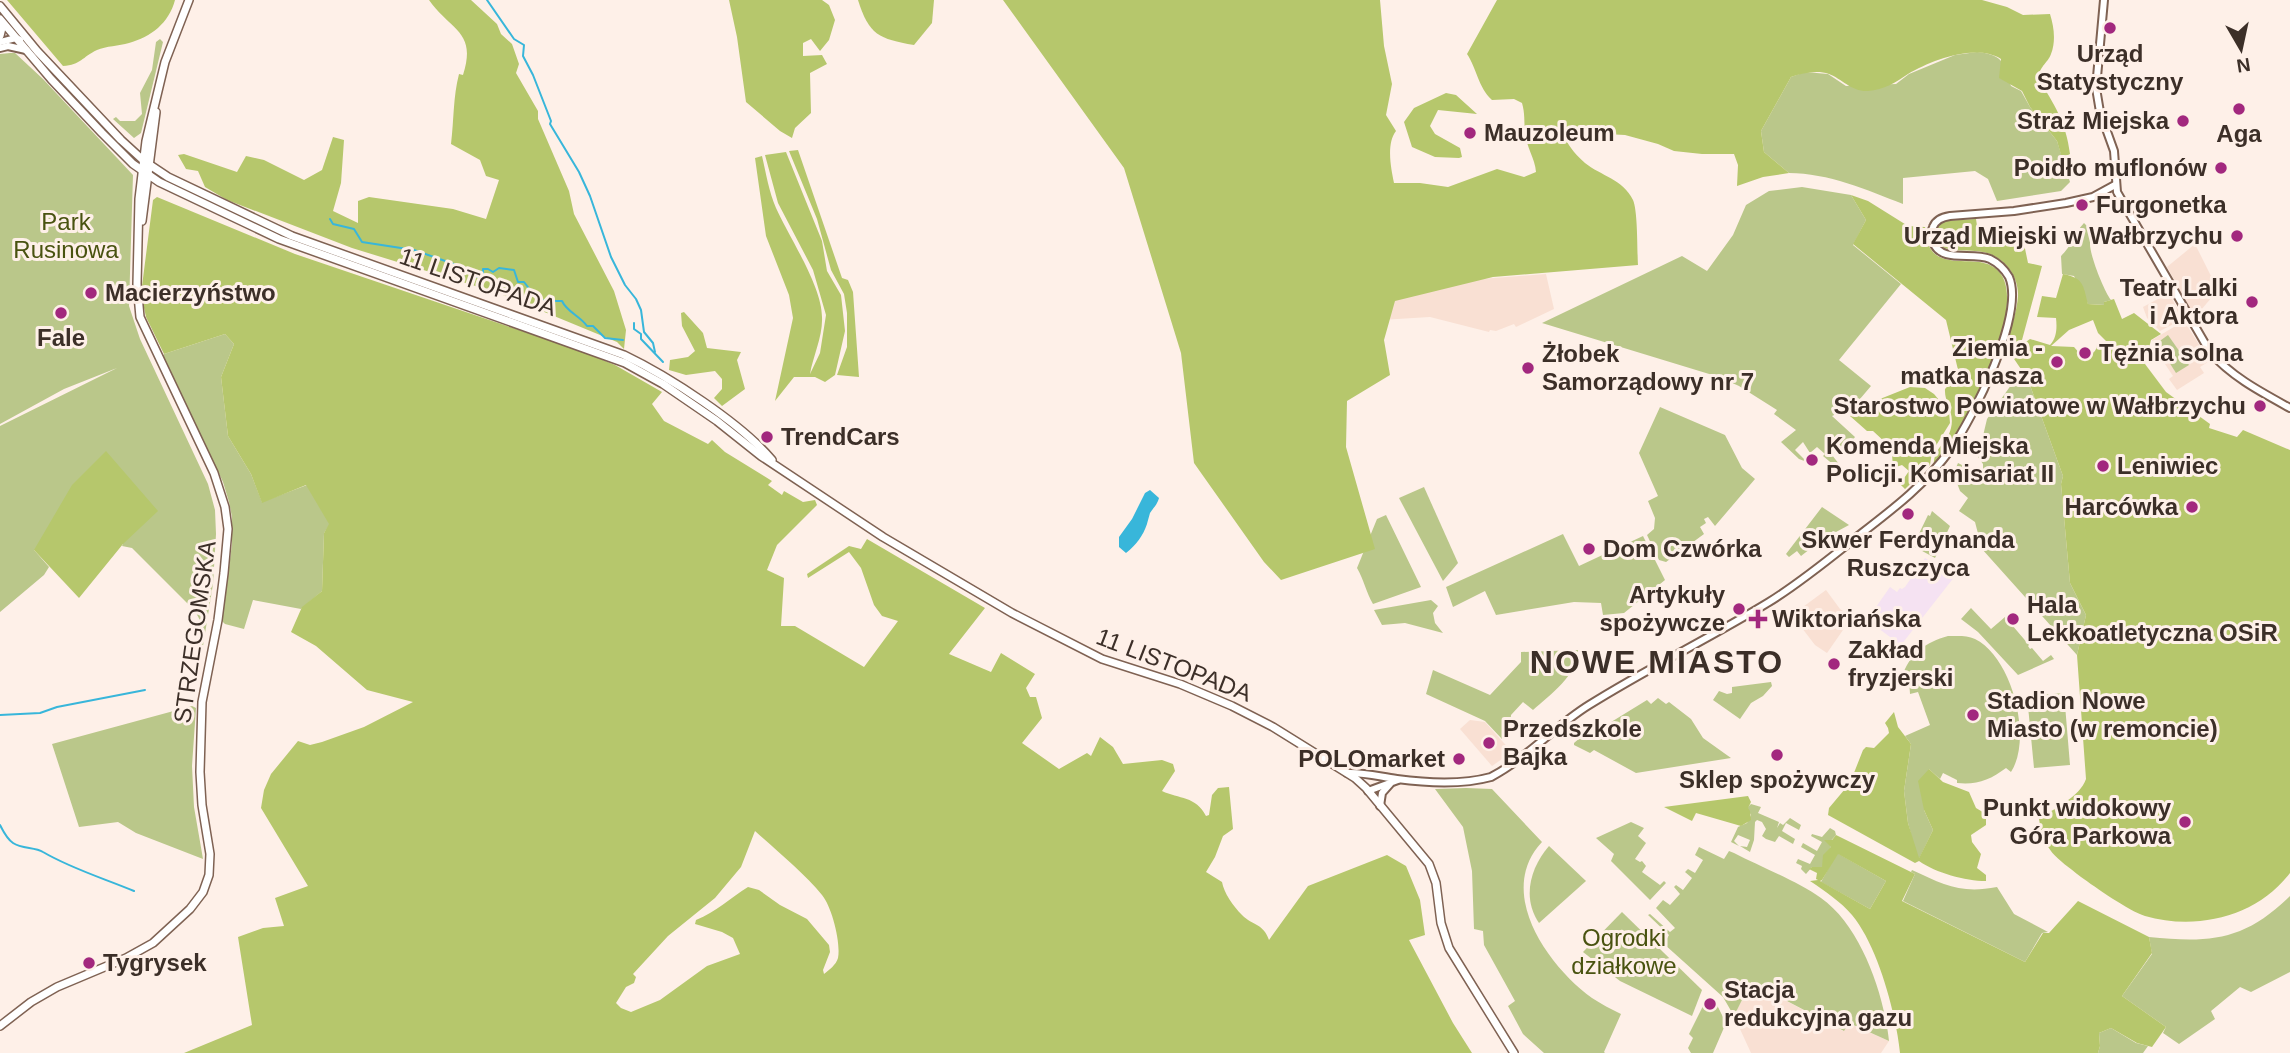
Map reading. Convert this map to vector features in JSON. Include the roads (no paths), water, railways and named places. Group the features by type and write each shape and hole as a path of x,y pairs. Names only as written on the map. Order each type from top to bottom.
{"main road":[{"path":"147,164 146,141 159,87 171,42 189,0"},
{"path":"0,6 27,46"},
{"path":"2,21 16,38 27,46"},
{"path":"0,36 2,21"},
{"name":"11 LISTOPADA","path":"27,46 128,147 147,164 168,177 249,218 292,236 592,342 636,361 722,417 793,478 906,552 1012,613 1102,659 1180,684 1239,709 1347,773 1367,789 1429,864 1436,883 1442,928 1449,948 1514,1053"},
{"name":"11 LISTOPADA","path":"27,46 102,133 146,174 161,183 289,243 620,360 663,384 774,463"},
{"path":"146,174 159,87"},
{"path":"128,147 146,141"},
{"name":"STRZEGOMSKA","path":"0,1027 57,987 126,958 153,943 190,909 203,892 209,875 210,854 200,772 202,702 218,620 228,530 225,507 214,473 140,317 137,284 140,231 147,190 146,174"},
{"name":"STRZEGOMSKA","path":"140,231 138,215 146,174"},
{"path":"147,190 161,183"}],"street":[{"path":"2104,0 2096,88 2100,112 2114,151 2115,185 2125,208 2210,352 2222,366 2290,408"},
{"path":"8,46 16,38 18,29"},
{"path":"0,42 16,38"},
{"path":"0,48 27,46"},
{"path":"1347,773 1400,780 1472,781 1491,777 1587,706 1781,594 1914,493 1950,450 1973,411 2000,352 2011,295 2009,278 1997,263 1982,256 1942,252 1931,239 1933,226 1940,219 1950,216 2014,211 2090,198 2115,185"},
{"path":"1367,789 1376,776"},
{"path":"1367,789 1400,780"},
{"path":"1381,806 1382,793 1391,783"}],"water":[{"path":"1150,490 1159,498 1141,536 1126,553 1119,547 1119,537 1145,493"}],"waterway":[{"path":"487,0 514,39 524,45 523,56 533,75 550,124 579,172 611,257 625,285 636,299 641,310 644,332 653,343 655,352"},
{"path":"330,219 333,224 354,229 362,242 414,250 468,269 477,277 483,277 483,269 493,272 499,268 514,270 518,282 524,282 538,300 562,301 587,326 593,326 605,338 623,340"},
{"path":"634,323 634,329 641,334 641,339 663,362"},
{"path":"0,715 40,713 57,707 145,690"},
{"path":"0,825 5,835 17,845 40,850 76,868 134,891"}],"place":[{"name":"Urząd Statystyczny","path":"2110,28"},
{"name":"Aga","path":"2239,109"},
{"name":"Straż Miejska","path":"2183,121"},
{"name":"Mauzoleum","path":"1470,133"},
{"name":"Poidło muflonów","path":"2221,168"},
{"name":"Furgonetka","path":"2082,205"},
{"name":"Urząd Miejski w Wałbrzychu","path":"2237,236"},
{"name":"Macierzyństwo","path":"91,293"},
{"name":"Teatr Lalki i Aktora","path":"2252,302"},
{"name":"Fale","path":"61,313"},
{"name":"Tężnia solna","path":"2085,353"},
{"name":"Ziemia - matka nasza","path":"2057,362"},
{"name":"Żłobek Samorządowy nr 7","path":"1528,368"},
{"name":"Starostwo Powiatowe w Wałbrzychu","path":"2260,406"},
{"name":"TrendCars","path":"767,437"},
{"name":"Komenda Miejska Policji. Komisariat II","path":"1812,460"},
{"name":"Leniwiec","path":"2103,466"},
{"name":"Harcówka","path":"2192,507"},
{"name":"Skwer Ferdynanda Ruszczyca","path":"1908,514"},
{"name":"Dom Czwórka","path":"1589,549"},
{"name":"Artykuły spożywcze","path":"1739,609"},
{"name":"Wiktoriańska","path":"1758,619"},
{"name":"Hala Lekkoatletyczna OSiR","path":"2013,619"},
{"name":"Zakład fryzjerski","path":"1834,664"},
{"name":"Stadion Nowe Miasto (w remoncie)","path":"1973,715"},
{"name":"Przedszkole Bajka","path":"1489,743"},
{"name":"Sklep spożywczy","path":"1777,755"},
{"name":"POLOmarket","path":"1459,759"},
{"name":"Punkt widokowy Góra Parkowa","path":"2185,822"},
{"name":"Tygrysek","path":"89,963"},
{"name":"Stacja redukcyjna gazu","path":"1710,1004"}],"district":[{"name":"NOWE MIASTO","path":"1657,662"}],"park label":[{"name":"Park Rusinowa","path":"66,236"},
{"name":"Ogrodki działkowe","path":"1624,952"}]}
